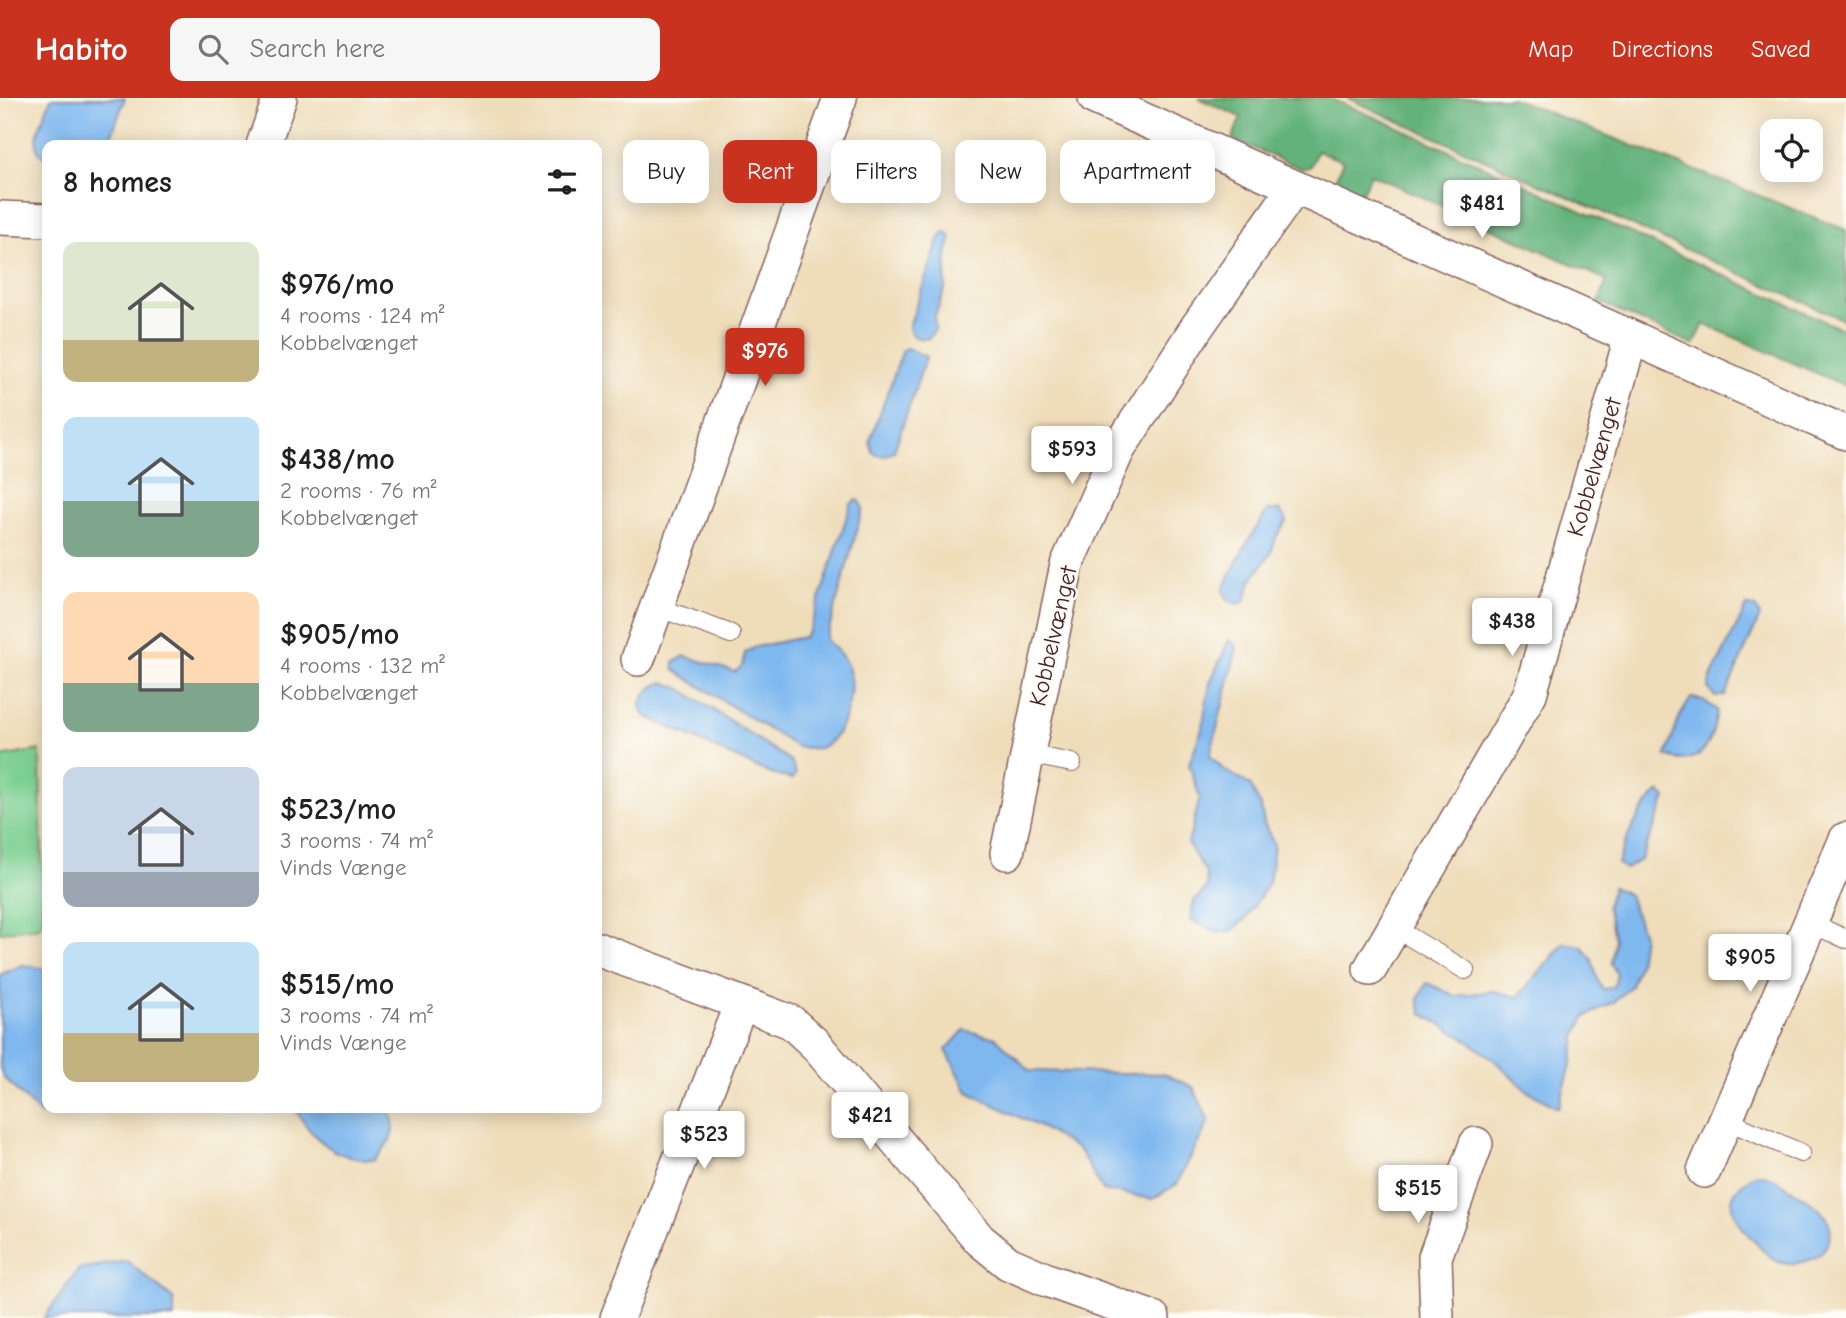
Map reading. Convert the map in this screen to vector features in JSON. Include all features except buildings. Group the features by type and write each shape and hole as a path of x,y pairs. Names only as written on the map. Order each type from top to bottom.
{"street":[{"path":"265,140 280,98"},
{"path":"638,659 840,98"},
{"path":"1095,98 1846,433"},
{"name":"Kobbelvænget","path":"1007,853 1067,565 1118,450 1196,327 1295,187"},
{"path":"0,218 42,220"},
{"name":"Kobbelvænget","path":"1370,969 1530,694 1631,337"},
{"path":"1704,1171 1846,839"},
{"path":"602,951 791,1022 814,1043 980,1240 1008,1263 1153,1318"},
{"path":"617,1318 741,1004"},
{"path":"1437,1318 1435,1257 1476,1144"}],"lane":[{"path":"657,607 731,634"},
{"path":"1026,754 1072,763"},
{"path":"1810,923 1846,939"},
{"path":"1395,928 1465,970"},
{"path":"1726,1120 1801,1153"}],"green space":[{"path":"1198,98 1329,98 1386,122 1846,331 1846,386 1704,324 1694,345 1599,302 1607,280 1371,174 1361,195 1334,183 1343,161 1317,151 1310,167 1302,169 1232,139 1241,117"},
{"path":"1347,98 1512,98 1846,230 1846,321"},
{"path":"40,750 42,923 39,927 0,932 0,757"}],"water":[{"path":"51,98 125,98 110,140 42,140 42,155 37,148 41,122"},
{"path":"945,232 951,239 945,289 935,316 935,329 929,338 918,338 909,327 939,239"},
{"path":"906,348 926,357 894,451 879,456 873,453 870,441"},
{"path":"856,500 860,501 863,508 826,640 843,657 849,670 849,703 841,726 828,744 819,748 797,747 674,670 674,662 685,656 735,672 742,666 745,653 755,647 804,637 809,631 851,504"},
{"path":"1268,510 1279,510 1287,520 1275,539 1271,553 1251,581 1245,601 1238,604 1229,601 1223,591 1243,549"},
{"path":"1747,606 1755,607 1760,616 1725,695 1715,697 1708,688 1712,675"},
{"path":"1229,640 1237,647 1210,756 1223,769 1250,785 1274,845 1269,882 1247,917 1233,930 1220,933 1190,920 1194,901 1207,888 1206,873 1188,844 1200,798 1189,764 1202,729 1210,683"},
{"path":"664,682 681,689 791,761 796,774 793,779 771,774 645,716 640,705 644,697 652,688"},
{"path":"1691,698 1703,700 1717,710 1709,742 1697,756 1689,759 1666,756 1680,716"},
{"path":"1659,792 1666,798 1641,859 1626,869 1618,864 1624,845 1639,815"},
{"path":"1613,887 1629,895 1643,935 1639,964 1631,986 1614,1002 1585,1017 1576,1037 1572,1062 1558,1108 1527,1091 1495,1061 1467,1040 1422,1013 1418,999 1427,983 1456,996 1494,991 1518,997 1564,943 1582,946 1592,960 1603,990 1614,986 1617,974 1611,964 1615,941 1607,906"},
{"path":"22,965 42,968 42,1113 46,1113 41,1115 3,1077 0,1068 0,975"},
{"path":"964,1030 996,1038 1030,1071 1165,1074 1193,1087 1209,1121 1177,1184 1152,1199 1103,1190 1079,1150 1042,1128 968,1092 946,1050"},
{"path":"298,1113 391,1113 393,1130 388,1143 374,1160 361,1159 349,1157 327,1146"},
{"path":"1757,1174 1781,1183 1820,1210 1830,1226 1830,1234 1820,1254 1800,1262 1779,1262 1746,1232 1734,1214 1733,1197 1737,1189"},
{"path":"127,1261 174,1300 174,1318 44,1318 79,1269"}]}
